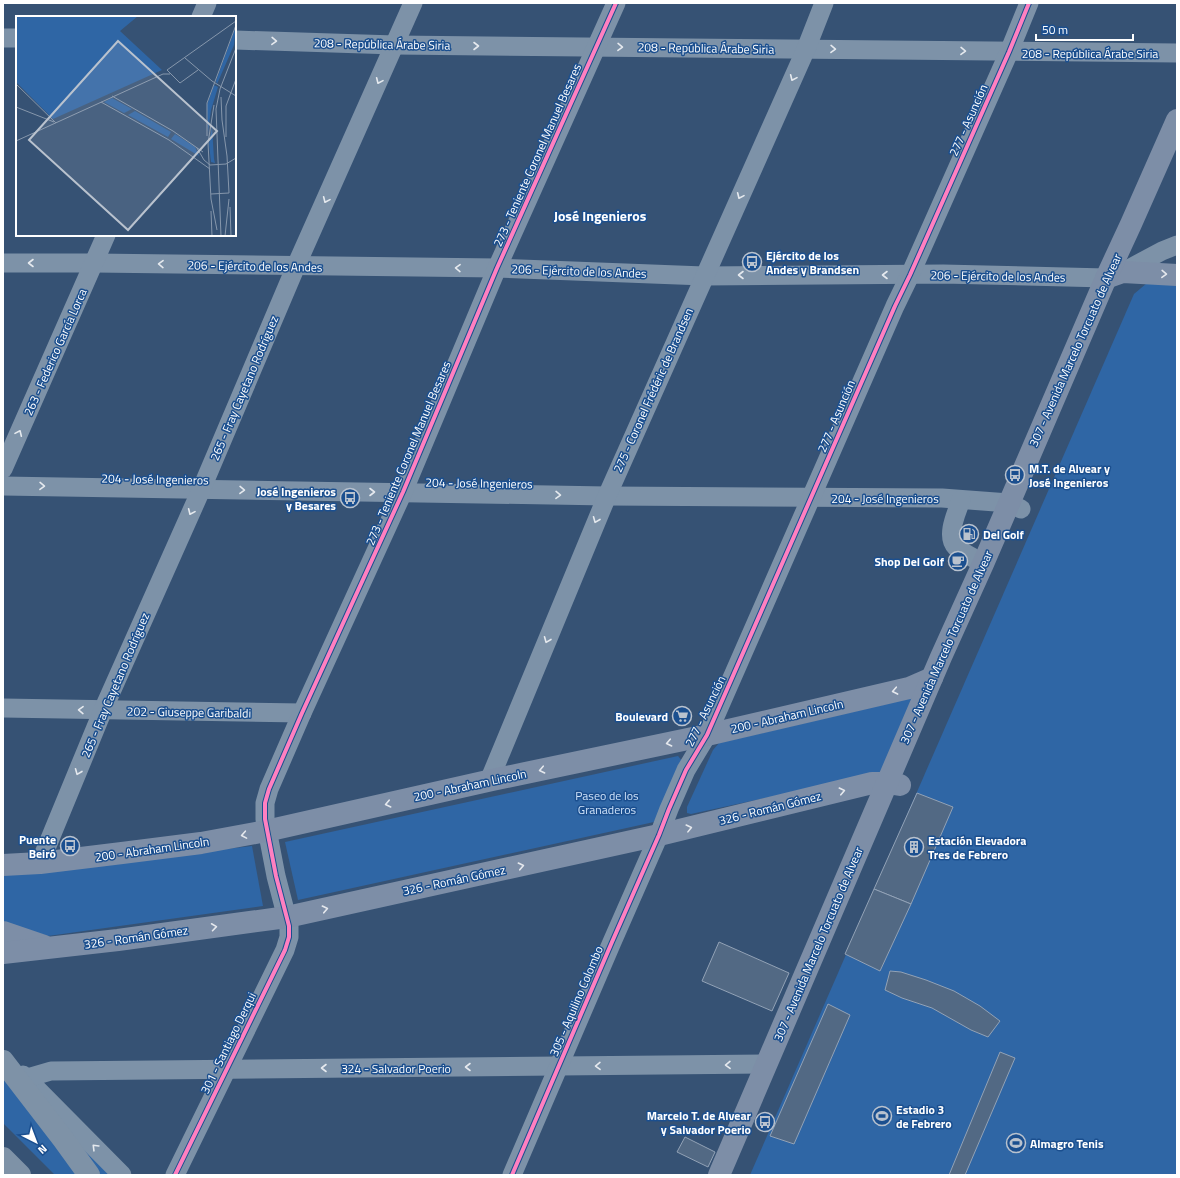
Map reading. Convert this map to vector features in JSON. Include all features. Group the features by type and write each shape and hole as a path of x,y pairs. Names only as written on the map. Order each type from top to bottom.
{"highway":[{"path":"3,1061 63,1139 88,1175"},
{"path":"3,1158 20,1175"}],"main road":[{"name":"307 - Avenida Marcelo Torcuato de Alvear","path":"1115,275 1131,224 1177,120"},
{"name":"307 - Avenida Marcelo Torcuato de Alvear","path":"719,1175 767,1064 894,784 1115,275 1177,150"},
{"path":"1115,275 1177,275"},
{"name":"307 - Avenida Marcelo Torcuato de Alvear","path":"731,1175 894,784 932,678 983,564 1015,506"},
{"name":"200 - Abraham Lincoln","path":"3,865 40,863 201,843 266,831 489,781 707,735 909,688 932,678"},
{"name":"326 - Román Gómez","path":"3,953 126,939 287,917 660,835 872,783 894,784"},
{"path":"3,932 50,948"}],"street":[{"path":"201,16 207,3"},
{"name":"265 - Fray Cayetano Rodríguez","path":"40,863 103,710 200,490 296,266 413,3"},
{"name":"273 - Teniente Coronel Manuel Besares","path":"287,917 266,831 265,803 269,789 302,713 404,492 498,268 616,3"},
{"name":"275 - Coronel Frédéric de Brandsen","path":"489,781 606,496 806,49 824,3"},
{"name":"277 - Asunción","path":"660,835 669,809 686,770 707,735 898,299 1009,52 1029,3"},
{"path":"3,38 16,38"},
{"name":"208 - República Árabe Siria","path":"236,40 394,45 1177,53"},
{"name":"263 - Federico García Lorca","path":"3,469 106,236"},
{"path":"1115,275 1177,245"},
{"name":"206 - Ejército de los Andes","path":"3,263 498,268 704,276 943,274 1115,275"},
{"name":"204 - José Ingenieros","path":"3,486 606,496 942,498 1015,506"},
{"path":"961,500 951,534 952,541 956,547 983,564"},
{"name":"202 - Giuseppe Garibaldi","path":"3,708 302,713"},
{"name":"305 - Aquilino Colombo","path":"512,1175 660,835"},
{"name":"301 - Santiago Derqui","path":"175,1175 285,950 289,937 287,917"},
{"path":"3,1056 27,1078 122,1175"},
{"name":"324 - Salvador Poerio","path":"27,1078 51,1072 767,1064"}],"green space":[{"path":"1147,283 1177,284 1177,1175 750,1175 1134,294"},
{"path":"912,698 882,773 691,814 687,813 687,807 713,750 719,743"},
{"name":"Paseo de los Granaderos","path":"678,756 684,763 654,822 298,900 285,842"},
{"path":"252,846 263,906 48,936 3,923 3,875"},
{"path":"3,1074 81,1175 55,1175 3,1123"},
{"path":"52,1114 113,1175 98,1175"}],"building":[{"name":"Estación Elevadora Tres de Febrero","path":"917,793 953,807 911,904 874,889"},
{"path":"874,889 911,904 880,971 845,954"},
{"path":"719,942 789,973 772,1011 702,981"},
{"path":"890,971 901,972 954,991 980,1006 1000,1021 988,1037 971,1030 932,1008 902,998 885,990"},
{"path":"828,1004 850,1015 794,1144 770,1136"},
{"path":"1000,1052 1015,1058 965,1175 949,1175"},
{"path":"685,1137 715,1152 708,1167 677,1152"}],"cycle path":[{"path":"175,1175 285,950 289,937 289,926 276,876 265,819 265,803 269,789 403,492 497,268 616,3"},
{"path":"512,1175 686,770 707,735 895,306 1009,52 1029,3"}],"place":[{"name":"Ejército de los Andes y Brandsen","path":"752,262"},
{"name":"M.T. de Alvear y José Ingenieros","path":"1015,475"},
{"name":"José Ingenieros y Besares","path":"350,498"},
{"name":"Del Golf","path":"969,534"},
{"name":"Shop Del Golf","path":"958,561"},
{"name":"Boulevard","path":"682,716"},
{"name":"Puente Beiró","path":"70,846"},
{"name":"Estación Elevadora Tres de Febrero","path":"914,847"},
{"name":"Estadio 3 de Febrero","path":"882,1116"},
{"name":"Marcelo T. de Alvear y Salvador Poerio","path":"765,1122"},
{"name":"Almagro Tenis","path":"1016,1143"}],"district":[{"name":"José Ingenieros","path":"600,215"}]}
